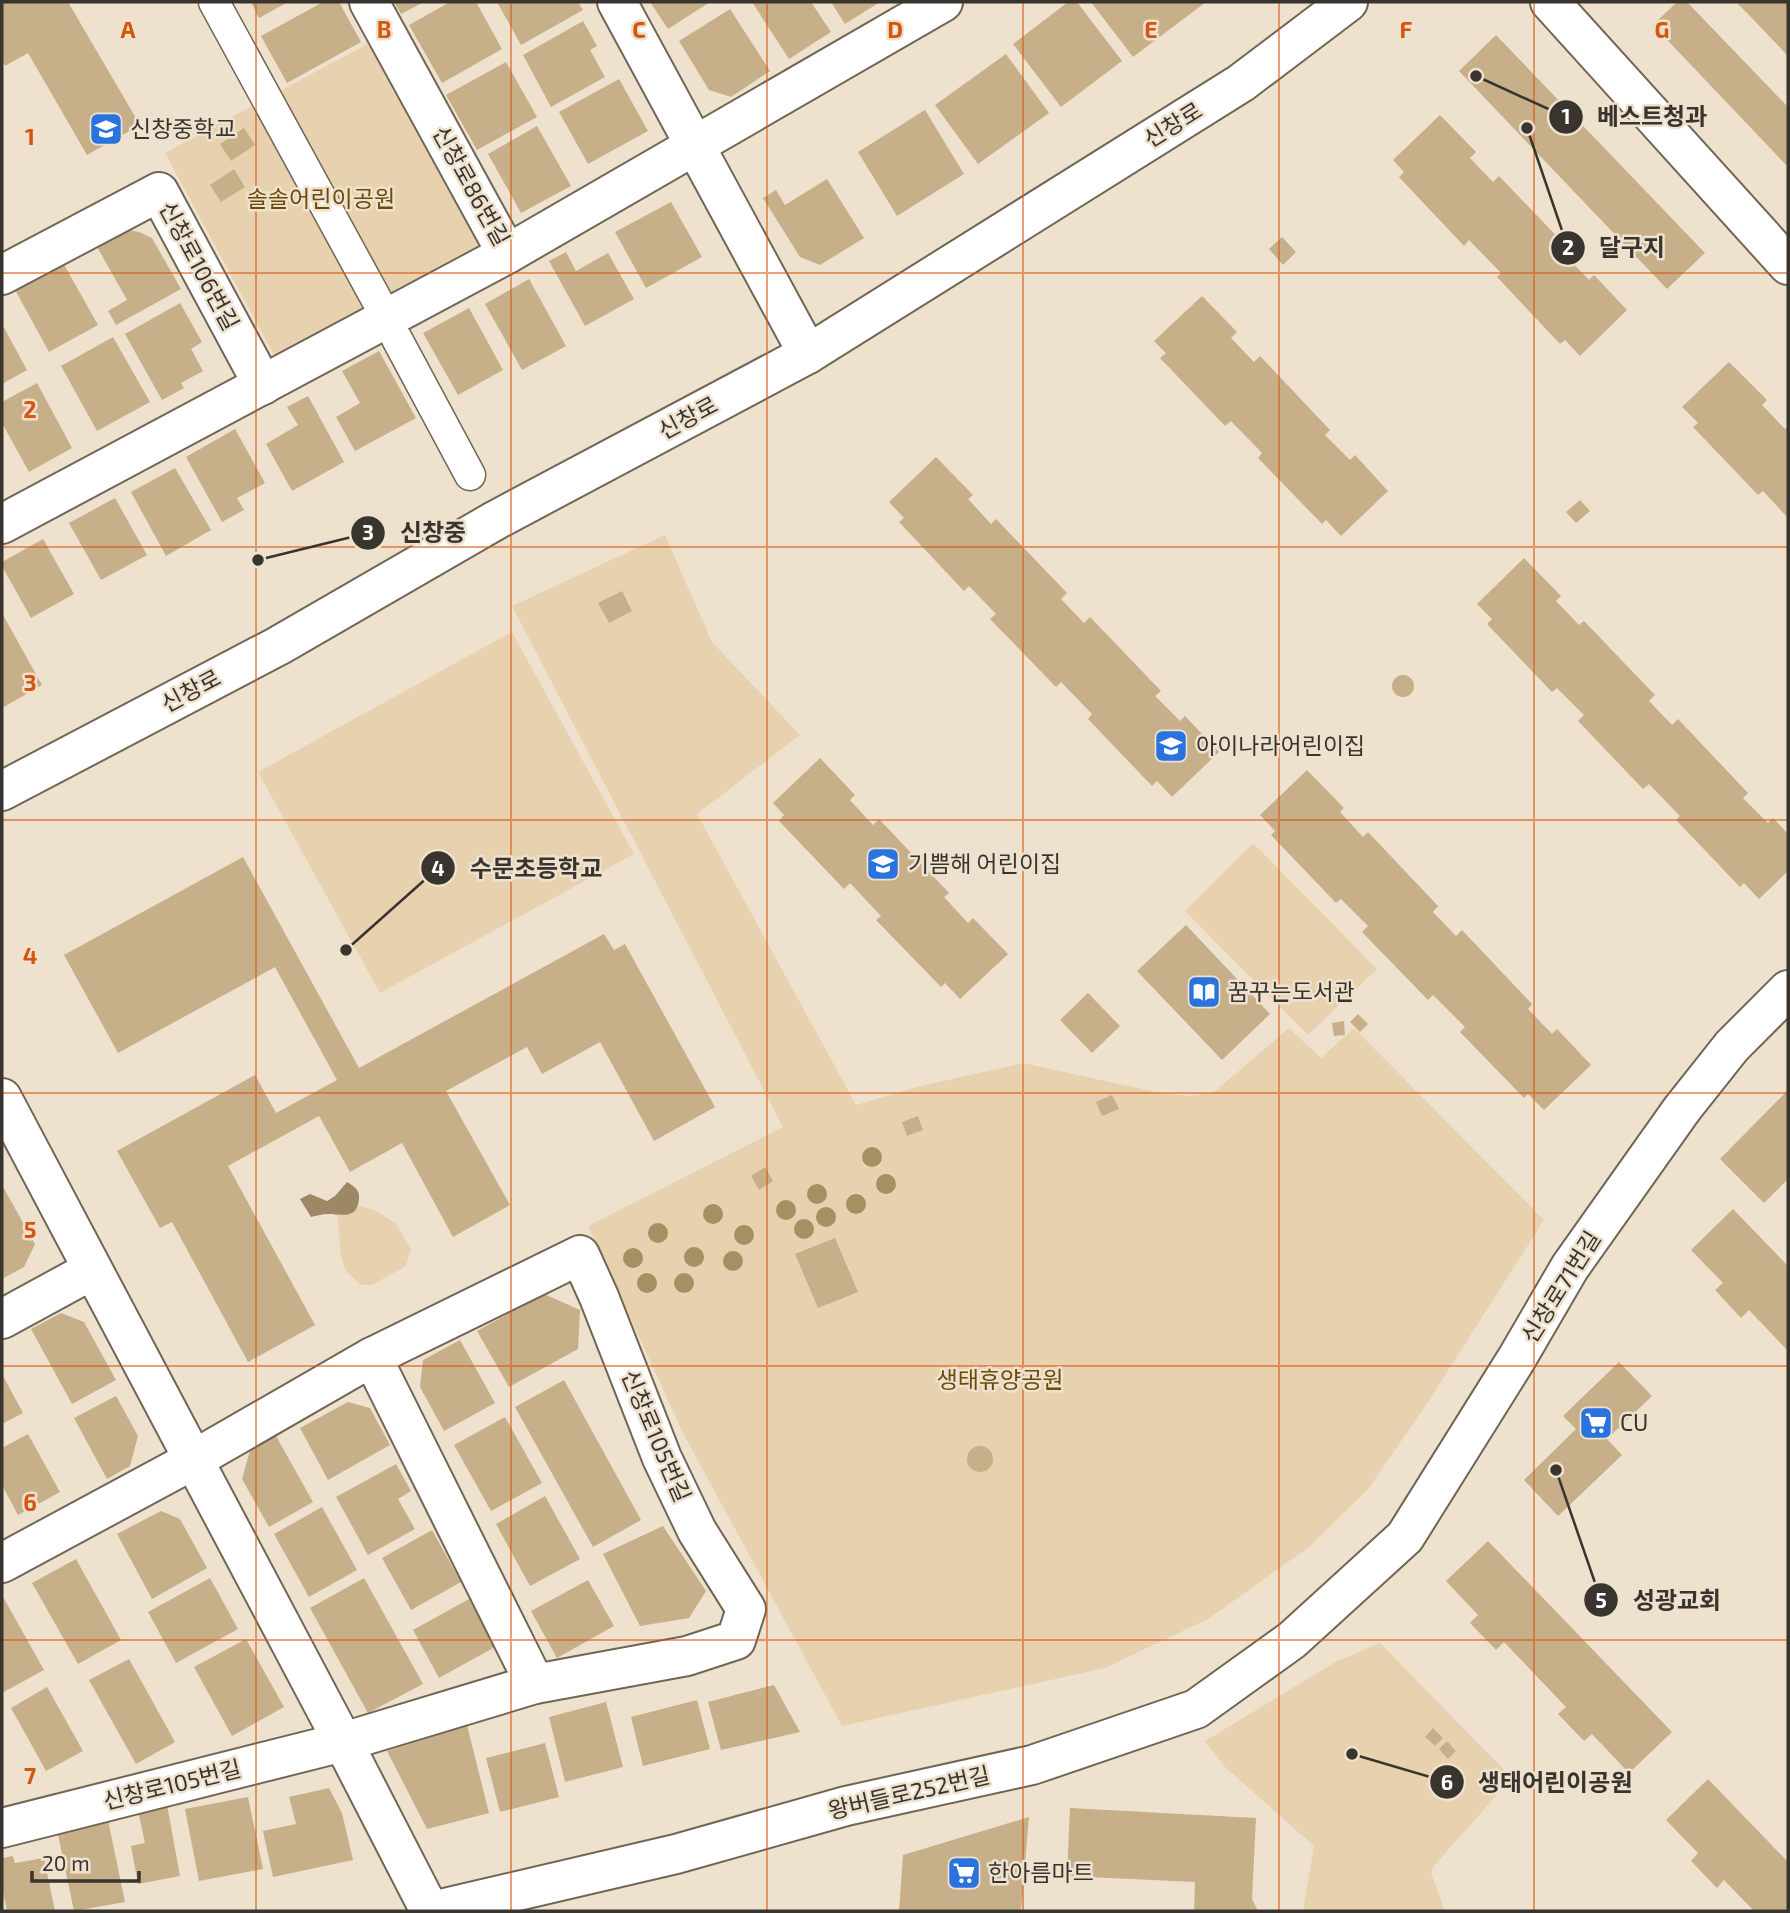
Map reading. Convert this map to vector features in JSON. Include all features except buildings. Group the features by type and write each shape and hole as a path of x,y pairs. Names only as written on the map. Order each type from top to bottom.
{"street":[{"path":"214,2 379,304"},
{"name":"신창로86번길","path":"369,2 507,254 943,2"},
{"path":"617,2 808,354"},
{"name":"신창로","path":"2,791 278,646 496,520 808,354 1241,83 1348,2"},
{"path":"1550,2 1788,265"},
{"name":"신창로106번길","path":"2,275 159,192 263,385"},
{"path":"2,524 507,254"},
{"path":"397,339 470,475"},
{"name":"신창로71번길","path":"1346,1591 1405,1537 1517,1358 1570,1267 1682,1109 1732,1046 1788,990"},
{"path":"2,1098 431,1911"},
{"name":"신창로105번길","path":"2,1563 193,1460 372,1357 580,1255 662,1458 697,1531 746,1609 736,1640 687,1656 536,1684 343,1742 2,1828"},
{"path":"2,1319 92,1270"},
{"path":"372,1357 536,1684"},
{"name":"왕버들로252번길","path":"431,1911 676,1854 846,1806 1032,1765 1196,1709 1292,1640 1346,1591"}],"green space":[{"name":"솔솔어린이공원","path":"369,43 478,245 274,355 165,153"},
{"name":"생태휴양공원","path":"665,535 712,642 800,735 697,814 856,1105 921,1086 1023,1063 1160,1093 1190,1096 1214,1092 1289,1028 1321,1058 1354,1028 1544,1220 1428,1402 1369,1488 1309,1547 1208,1619 1105,1668 842,1726 684,1435 588,1226 783,1127 512,606"},
{"path":"512,632 634,854 380,993 258,772"},
{"path":"1253,843 1377,969 1308,1035 1185,911"},
{"path":"358,1205 377,1211 396,1224 411,1249 406,1266 372,1285 361,1285 348,1273 341,1253 337,1215 349,1213"},
{"path":"1380,1643 1512,1778 1433,1867 1431,1873 1445,1911 1303,1911 1314,1846 1225,1767 1205,1741 1337,1661"}],"shaded area":[{"path":"347,1182 359,1193 358,1206 352,1213 311,1217 300,1199 310,1194 327,1201"}],"place":[{"name":"베스트청과","path":"1476,76"},
{"name":"달구지","path":"1527,128"},
{"name":"신창중학교","path":"106,129"},
{"name":"신창중","path":"258,560"},
{"name":"아이나라어린이집","path":"1171,746"},
{"name":"기쁨해 어린이집","path":"883,864"},
{"name":"수문초등학교","path":"346,950"},
{"name":"꿈꾸는도서관","path":"1204,992"},
{"name":"CU","path":"1596,1423"},
{"name":"성광교회","path":"1556,1470"},
{"name":"생태어린이공원","path":"1352,1754"},
{"name":"한아름마트","path":"964,1873"}]}
